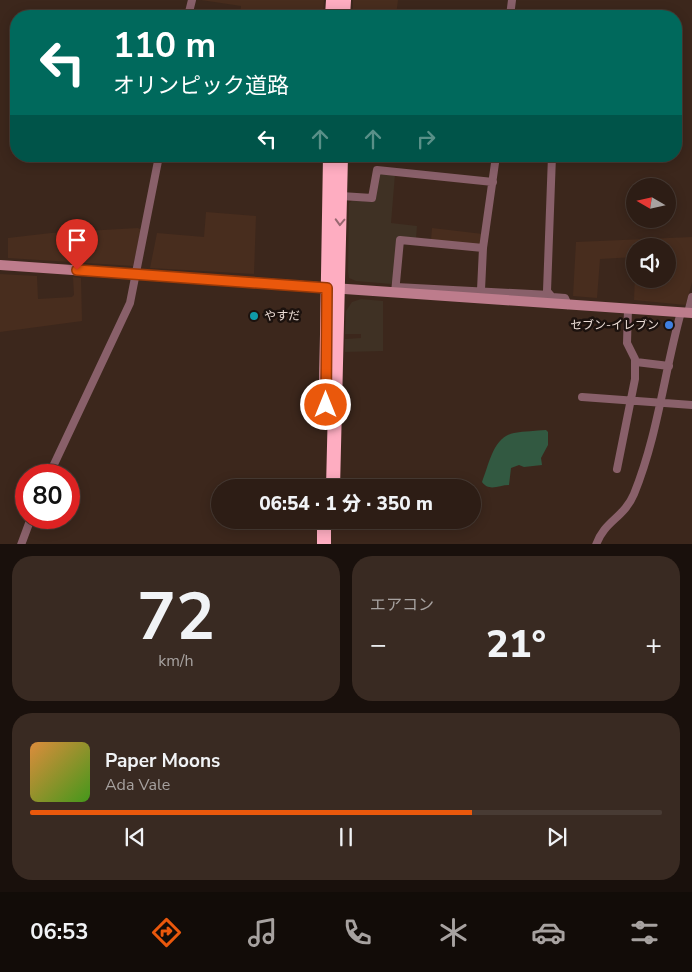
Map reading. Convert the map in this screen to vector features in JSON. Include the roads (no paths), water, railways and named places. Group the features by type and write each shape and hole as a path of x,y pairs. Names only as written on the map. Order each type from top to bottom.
{"highway":[{"path":"330,162 333,288 333,479"},
{"path":"325,479 333,288 341,196 341,162"},
{"path":"324,529 324,544"},
{"path":"332,544 333,529"}],"street":[{"path":"54,464 130,302 159,162"},
{"path":"481,290 483,248 495,162"},
{"path":"550,295 548,291 552,162"},
{"path":"341,196 372,198 377,170 493,182"},
{"path":"396,290 400,240 483,248"},
{"path":"0,265 333,288 481,290 550,295 565,298 568,305"},
{"path":"396,290 687,313"},
{"path":"596,544 605,527 616,520 629,506 651,444 662,402 671,347 692,298"},
{"path":"617,469 632,399 636,362 627,342 628,309"},
{"path":"636,362 669,366"},
{"path":"582,397 632,399 692,405"},
{"path":"21,544 26,529"}],"place":[{"name":"やすだ","path":"254,316"},
{"name":"セブン-イレブン","path":"669,325"}]}
